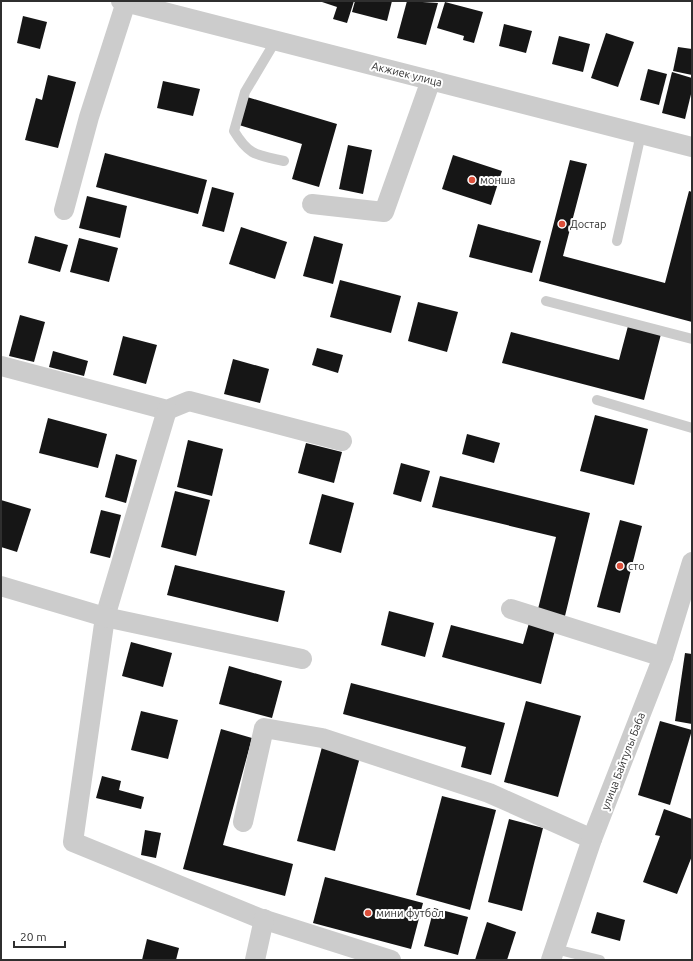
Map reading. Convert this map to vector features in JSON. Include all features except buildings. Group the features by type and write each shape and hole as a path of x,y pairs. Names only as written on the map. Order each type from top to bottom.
{"street":[{"name":"Акжиек улица","path":"124,2 692,147"},
{"path":"64,210 89,117 124,2"},
{"path":"312,204 384,212 431,80"},
{"path":"1,366 166,410 189,401 342,441"},
{"path":"166,410 105,617 72,842 264,919 391,960"},
{"name":"улица Байтулы Баба","path":"553,954 592,839 663,657 692,562"},
{"path":"1,586 105,617 302,659"},
{"path":"511,609 663,657"},
{"path":"243,822 264,728 322,738 489,793 592,839"},
{"path":"255,960 264,919"}],"lane":[{"path":"276,40 245,92 234,131 243,146 256,155 284,161"},
{"path":"617,241 641,134"},
{"path":"546,301 692,339"},
{"path":"597,400 692,428"},
{"path":"553,954 600,960"}],"place":[{"name":"монша","path":"472,180"},
{"name":"Достар","path":"562,224"},
{"name":"сто","path":"620,566"},
{"name":"мини футбол","path":"368,913"}]}
